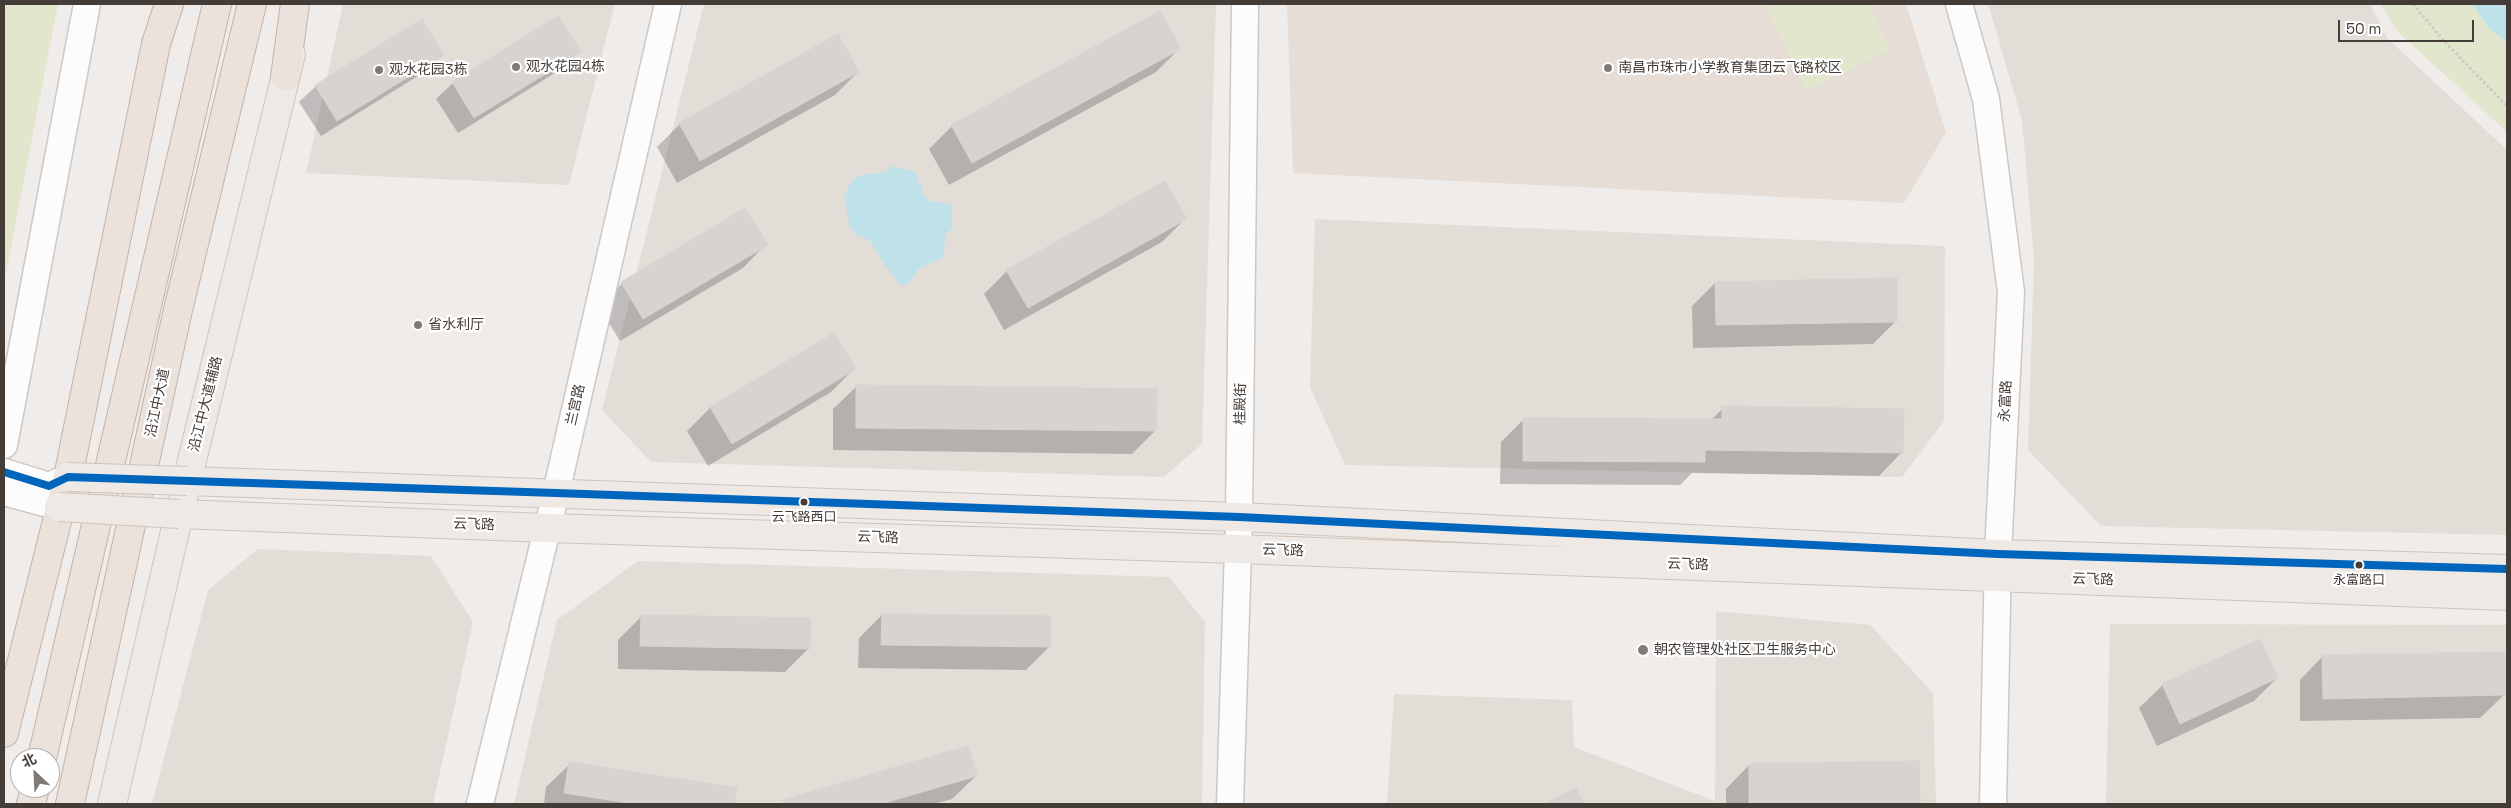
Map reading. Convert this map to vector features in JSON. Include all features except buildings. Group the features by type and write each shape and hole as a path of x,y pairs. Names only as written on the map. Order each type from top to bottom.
{"highway":[{"path":"4,733 68,477 156,44 169,4"},
{"path":"44,748 217,4"},
{"name":"沿江中大道","path":"70,804 178,310 252,4"},
{"path":"285,77 295,4"}],"main road":[{"name":"沿江中大道辅路","path":"112,804 179,514 303,4"},
{"name":"云飞路","path":"68,477 1240,517 2507,596"},
{"name":"云飞路","path":"59,507 179,514 547,528 1238,550 1998,565 2507,569"}],"street":[{"path":"4,445 87,4"},
{"name":"兰宫路","path":"480,804 556,493 668,4"},
{"name":"桂殿街","path":"1230,804 1240,517 1245,4"},
{"name":"永富路","path":"1959,4 1986,99 2011,292 1998,565 1993,804"},
{"path":"4,472 49,486 68,477"},
{"path":"4,492 59,507"}],"path":[{"path":"2414,4 2443,40 2507,106"}],"shaded area":[{"path":"343,4 615,4 569,185 306,173"},
{"path":"704,4 1216,4 1202,444 1164,477 651,462 602,410"},
{"name":"南昌市珠市小学教育集团云飞路校区","path":"1287,4 1906,4 1946,132 1904,203 1293,173"},
{"path":"1988,4 2370,4 2387,38 2507,150 2507,535 2101,526 2028,450 2034,260 2022,120"},
{"path":"1315,219 1945,246 1944,421 1902,477 1345,465 1310,387"},
{"path":"258,549 431,556 473,622 433,804 152,804 208,590"},
{"path":"638,561 1169,577 1205,622 1202,804 514,804 557,620"},
{"path":"1716,611 1870,625 1933,693 1936,804 1387,804 1394,694 1572,700 1574,747 1715,801"},
{"path":"2110,624 2507,625 2507,804 2106,804"}],"green space":[{"path":"4,4 58,4 4,283"},
{"path":"1765,4 1868,4 1890,51 1806,91"},
{"path":"2381,4 2507,4 2507,132 2397,31"}],"water":[{"path":"2472,4 2507,4 2507,43 2488,27"},
{"path":"891,166 915,171 924,195 929,201 952,204 952,228 945,235 944,257 918,269 911,281 901,286 884,264 870,240 856,235 850,227 844,197 853,179 862,175 887,172"}],"transit line":[{"path":"4,472 49,486 68,477 556,493 1239,517 1998,554 2507,569"}],"place":[{"name":"观水花园4栋","path":"516,67"},
{"name":"南昌市珠市小学教育集团云飞路校区","path":"1608,68"},
{"name":"观水花园3栋","path":"379,70"},
{"name":"省水利厅","path":"418,325"},
{"name":"云飞路西口","path":"804,502"},
{"name":"永富路口","path":"2359,565"},
{"name":"朝农管理处社区卫生服务中心","path":"1643,650"}]}
